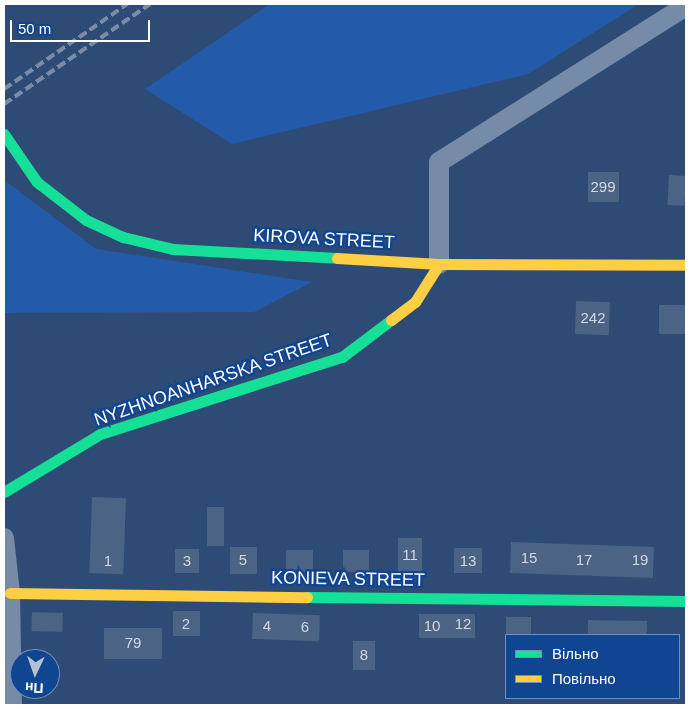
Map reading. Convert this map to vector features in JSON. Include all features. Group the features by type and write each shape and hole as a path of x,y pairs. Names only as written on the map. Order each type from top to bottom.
{"street":[{"path":"439,264 439,162 686,6"},
{"name":"KIROVA STREET","path":"4,134 37,182 86,220 123,237 173,250 439,264 686,265"},
{"name":"NYZHNOANHARSKA STREET","path":"4,492 100,434 342,357 415,302 439,264"},
{"path":"4,538 10,593 12,705"},
{"name":"KONIEVA STREET","path":"10,593 686,600"}],"shaded area":[{"path":"270,4 639,4 528,74 232,144 145,89"},
{"path":"4,180 96,249 312,282 254,312 4,313"}],"building":[{"path":"588,172 619,172 619,202 588,202"},
{"path":"669,175 686,176 684,206 667,205"},
{"path":"576,301 610,302 609,335 575,334"},
{"path":"659,305 685,305 685,334 659,334"},
{"path":"92,497 126,498 123,574 89,573"},
{"path":"207,507 224,507 224,546 207,546"},
{"path":"398,538 422,538 422,572 398,572"},
{"path":"511,542 654,547 653,578 510,573"},
{"path":"230,547 257,547 257,574 230,574"},
{"path":"454,548 482,548 482,573 454,573"},
{"path":"175,549 199,549 199,573 175,573"},
{"path":"286,550 313,550 313,572 286,572"},
{"path":"343,550 369,550 369,572 343,572"},
{"path":"173,611 200,611 200,636 173,636"},
{"path":"32,612 63,613 62,632 31,631"},
{"path":"253,613 320,615 319,641 252,639"},
{"path":"419,614 475,614 475,638 419,638"},
{"path":"506,617 531,617 531,634 506,634"},
{"path":"588,620 647,621 647,634 588,634"},
{"path":"104,628 162,628 162,659 104,659"},
{"path":"353,641 375,641 375,670 353,670"}],"railway":[{"path":"4,89 127,4"},
{"path":"4,104 150,4"}],"traffic: fast":[{"path":"4,134 37,182 86,220 123,237 173,249 337,258"},
{"path":"4,492 100,434 342,357 391,320"},
{"path":"307,597 686,601"}],"traffic: slow":[{"path":"337,258 439,264 686,265"},
{"path":"391,320 415,302 439,264"},
{"path":"10,593 307,597"}]}
